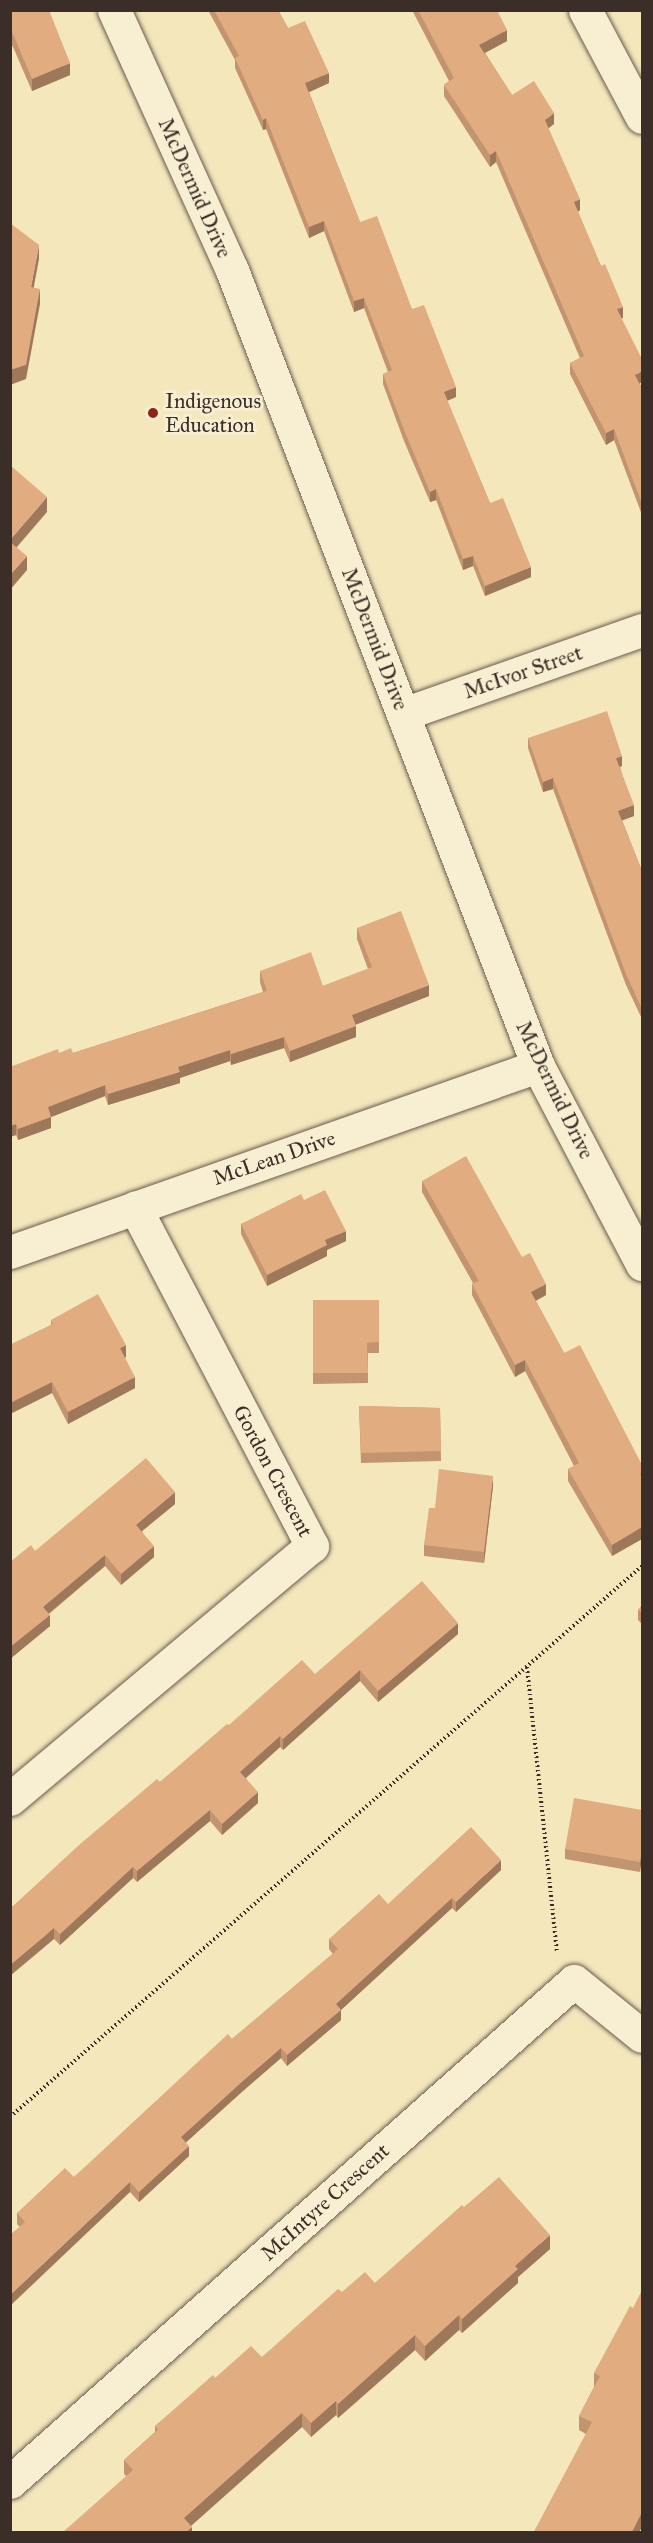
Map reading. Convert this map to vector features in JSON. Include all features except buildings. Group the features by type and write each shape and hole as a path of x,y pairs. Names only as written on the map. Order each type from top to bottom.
{"street":[{"name":"McDermid Drive","path":"114,10 232,270 538,1066 642,1264"},
{"path":"585,10 642,117"},
{"name":"McIvor Street","path":"404,714 642,630"},
{"name":"McLean Drive","path":"10,1252 538,1066"},
{"name":"Gordon Crescent","path":"10,1799 312,1546 135,1207"},
{"path":"561,1992 574,1981 642,2036"},
{"name":"McIntyre Crescent","path":"10,2482 561,1992"}],"path":[{"path":"10,2117 642,1566"},
{"path":"527,1666 561,1992"}],"place":[{"name":"Indigenous Education","path":"153,413"}]}
